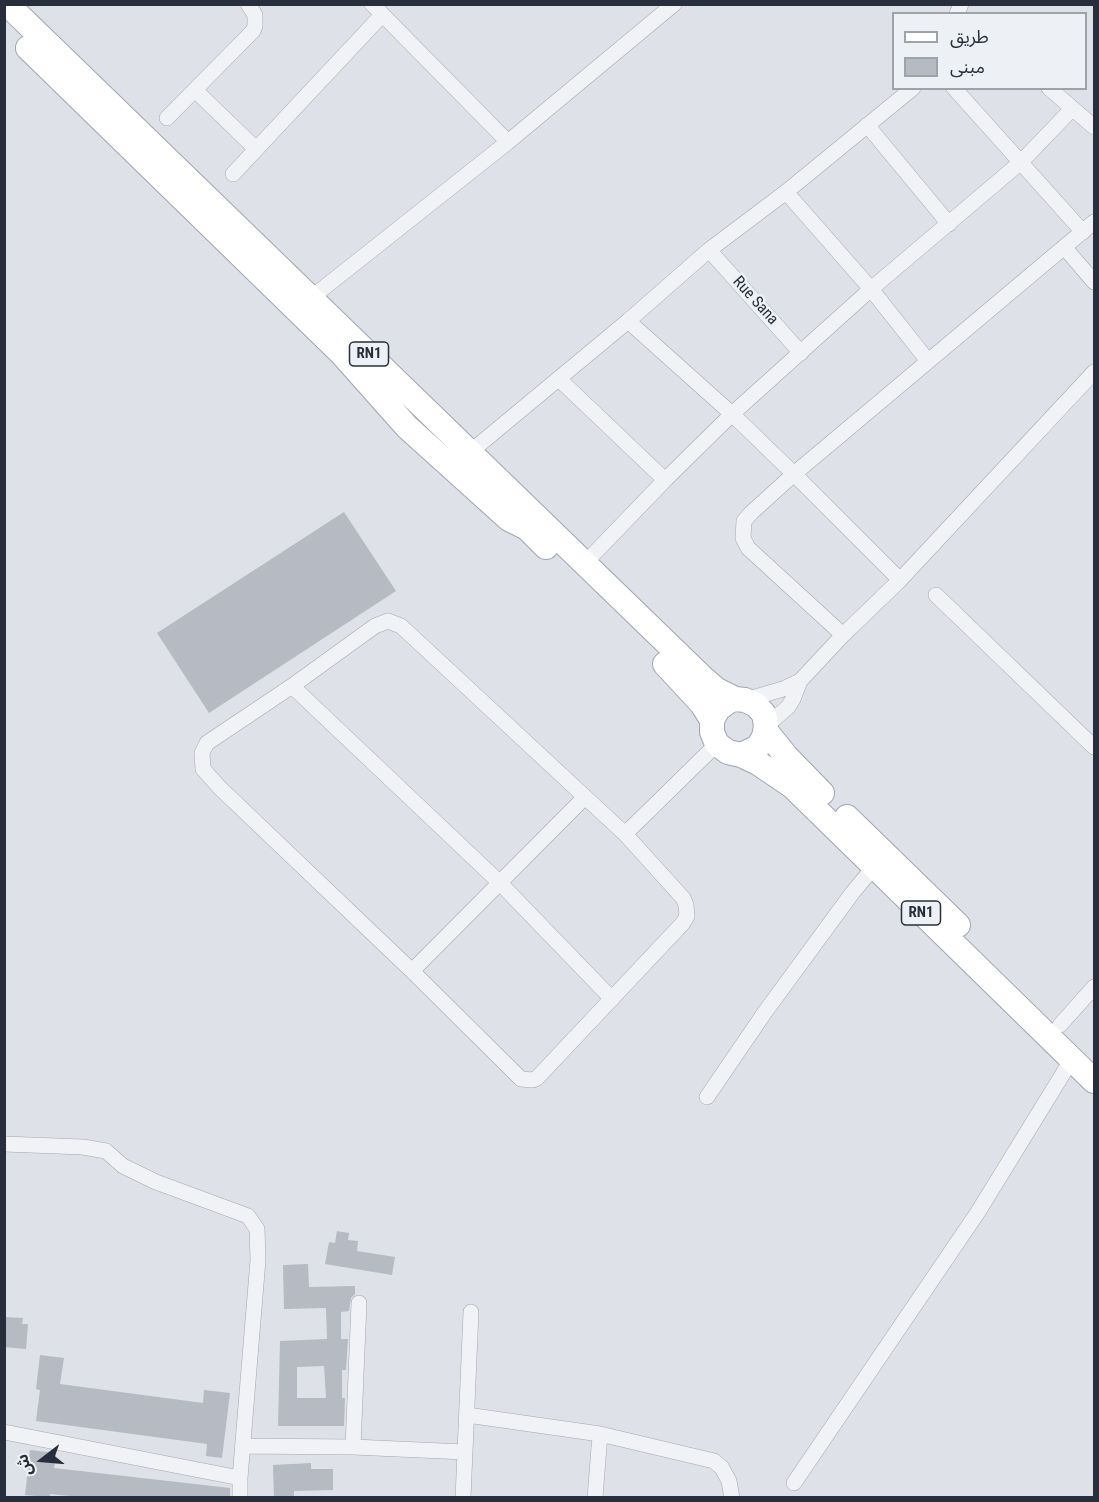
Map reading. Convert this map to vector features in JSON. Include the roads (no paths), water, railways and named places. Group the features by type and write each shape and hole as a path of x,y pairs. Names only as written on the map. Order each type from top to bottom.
{"main road":[{"name":"RN1","path":"13,12 311,298 461,459 513,522 525,527 680,678 712,720 712,732 717,744 728,752 741,755 775,774 792,786 874,867 1083,1059"},
{"name":"RN1","path":"13,12 343,355 407,428 461,459 585,563 710,684 760,709 766,729 797,768 1060,1025 1095,1081"},
{"path":"712,720 723,704 740,700"},
{"path":"741,755 758,747 766,729"}],"street":[{"path":"167,118 253,31 255,15 248,4"},
{"path":"311,298 508,142 674,4"},
{"path":"233,174 377,10 508,142"},
{"path":"195,90 256,149"},
{"path":"461,459 628,321 709,250 786,192 911,90"},
{"path":"843,635 748,548 743,538 744,521 794,474 1089,227 1021,162 956,90"},
{"path":"1051,90 1095,127"},
{"path":"585,563 732,414 871,289 1021,162 1072,109"},
{"path":"867,125 949,224"},
{"path":"786,192 871,289 928,361"},
{"path":"1065,248 1095,282"},
{"name":"Rue Sana","path":"709,250 801,352"},
{"path":"628,321 732,414 900,580"},
{"path":"740,700 774,692 800,681 843,635 900,580 1095,372"},
{"path":"559,379 665,480"},
{"path":"936,594 1095,747"},
{"path":"388,621 401,626 625,834 683,897 687,911 683,923 537,1078 525,1081 521,1079 203,769 202,753 207,743 292,686 375,626 388,621"},
{"path":"766,729 788,707 798,690 800,681"},
{"path":"292,686 499,882 612,999"},
{"path":"625,834 717,744"},
{"path":"412,971 584,798"},
{"path":"708,1096 771,1003 874,867"},
{"path":"1060,1025 1095,987"},
{"path":"794,1483 1083,1059"},
{"path":"4,1144 83,1147 106,1151 123,1166 156,1182 248,1216 257,1229 258,1260 240,1497"},
{"path":"353,1447 359,1303"},
{"path":"463,1497 471,1312"},
{"path":"467,1415 600,1434 714,1461 722,1468 729,1481 732,1497"},
{"path":"4,1432 240,1478"},
{"path":"595,1497 600,1434"},
{"path":"243,1446 353,1447 465,1452"}]}
